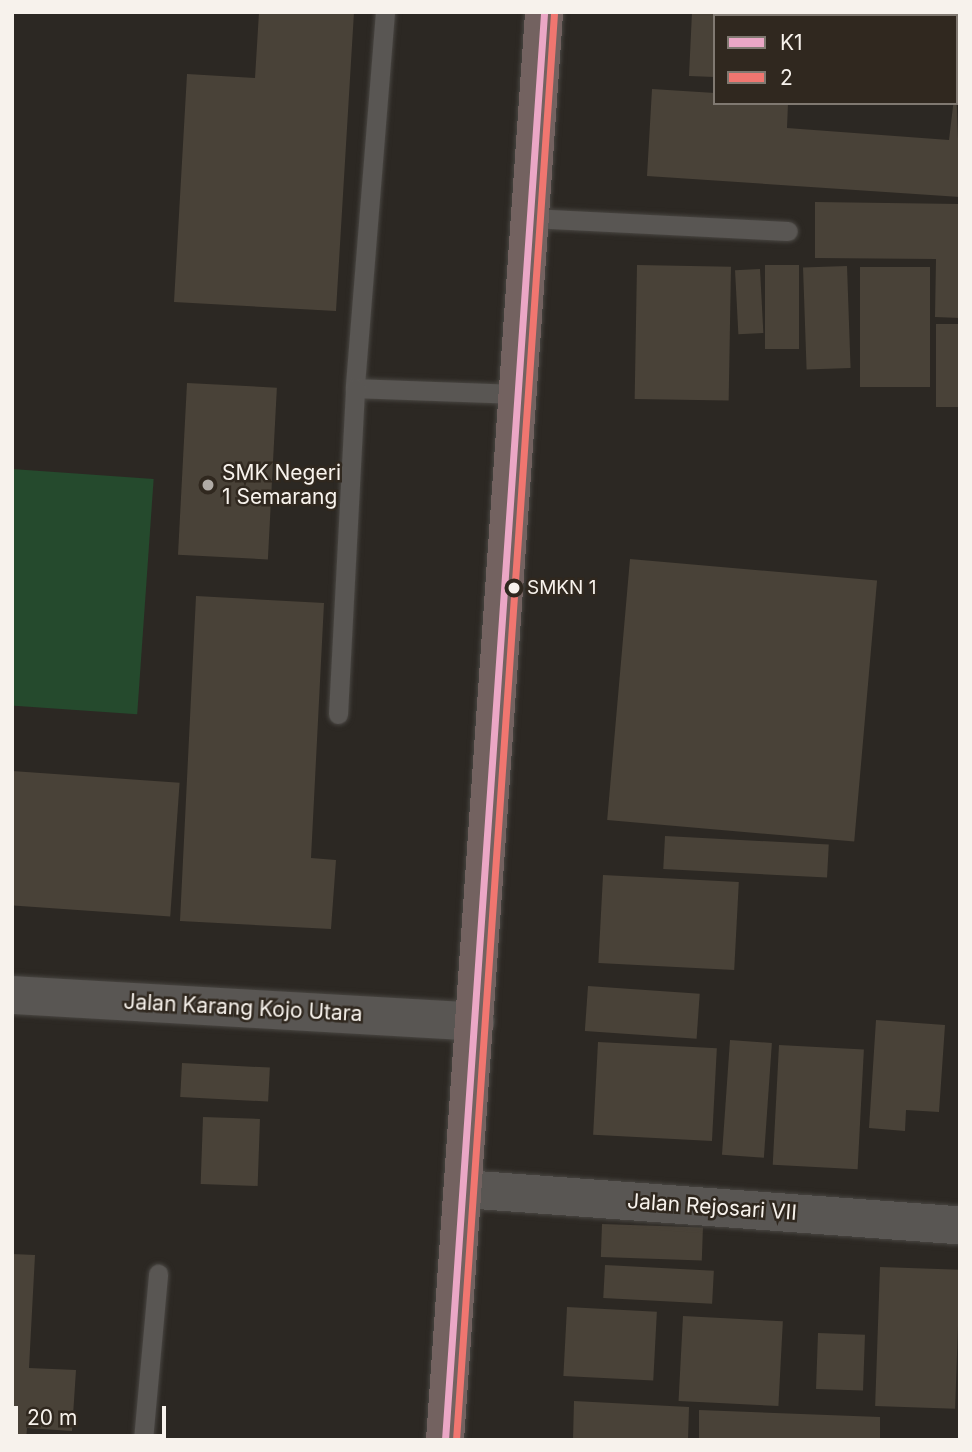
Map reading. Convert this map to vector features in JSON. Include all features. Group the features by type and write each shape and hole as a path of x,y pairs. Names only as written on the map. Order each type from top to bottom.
{"highway":[{"path":"445,1440 464,1189 515,394 544,12"}],"street":[{"name":"Jalan Karang Kojo Utara","path":"12,995 475,1022"},
{"name":"Jalan Rejosari VII","path":"464,1189 960,1225"}],"lane":[{"path":"338,714 355,388 385,12"},
{"path":"530,218 788,231"},
{"path":"355,388 515,394"},
{"path":"143,1440 158,1275"}],"green space":[{"path":"12,469 154,479 137,714 12,706"}],"building":[{"path":"259,12 354,12 336,311 174,302 187,74 255,78"},
{"path":"692,12 789,12 713,14 713,77 689,76"},
{"path":"960,12 960,28 958,14 916,14"},
{"path":"652,89 713,93 713,105 788,105 787,128 949,140 953,105 957,105 960,197 647,176"},
{"path":"815,202 960,204 960,318 935,317 936,259 815,258"},
{"path":"637,265 731,267 729,401 635,399"},
{"path":"765,265 799,265 799,349 765,349"},
{"path":"847,266 851,368 807,369 803,268"},
{"path":"860,267 930,267 930,387 860,387"},
{"path":"760,269 763,333 738,334 735,270"},
{"path":"936,324 960,324 960,407 936,407"},
{"path":"187,383 277,388 268,559 178,555"},
{"path":"630,559 877,581 854,842 607,820"},
{"path":"196,596 324,603 311,858 336,860 331,929 180,921"},
{"path":"12,771 180,783 170,916 12,905"},
{"path":"665,836 829,845 827,878 663,869"},
{"path":"603,875 739,882 734,970 598,963"},
{"path":"588,986 700,994 697,1039 585,1031"},
{"path":"876,1020 945,1025 939,1112 906,1110 905,1131 869,1128"},
{"path":"730,1040 772,1043 764,1158 722,1155"},
{"path":"598,1042 717,1048 712,1141 593,1135"},
{"path":"779,1045 864,1049 858,1169 773,1165"},
{"path":"182,1063 270,1068 268,1102 180,1097"},
{"path":"203,1117 260,1119 258,1186 201,1184"},
{"path":"602,1224 703,1228 702,1261 601,1257"},
{"path":"12,1254 35,1255 29,1368 76,1370 72,1431 27,1428 26,1440 12,1440"},
{"path":"605,1265 714,1271 712,1304 603,1298"},
{"path":"880,1267 960,1270 955,1409 875,1406"},
{"path":"567,1307 657,1312 653,1381 563,1376"},
{"path":"683,1316 783,1321 778,1406 679,1401"},
{"path":"818,1333 865,1335 863,1391 816,1389"},
{"path":"574,1401 689,1407 688,1440 573,1440"},
{"path":"699,1410 880,1417 880,1440 699,1440"}],"transit line":[{"name":"K1","path":"445,1440 544,12"},
{"name":"2","path":"456,1440 554,13"}],"place":[{"name":"SMK Negeri 1 Semarang","path":"208,485"},
{"name":"SMKN 1","path":"514,588"}]}
